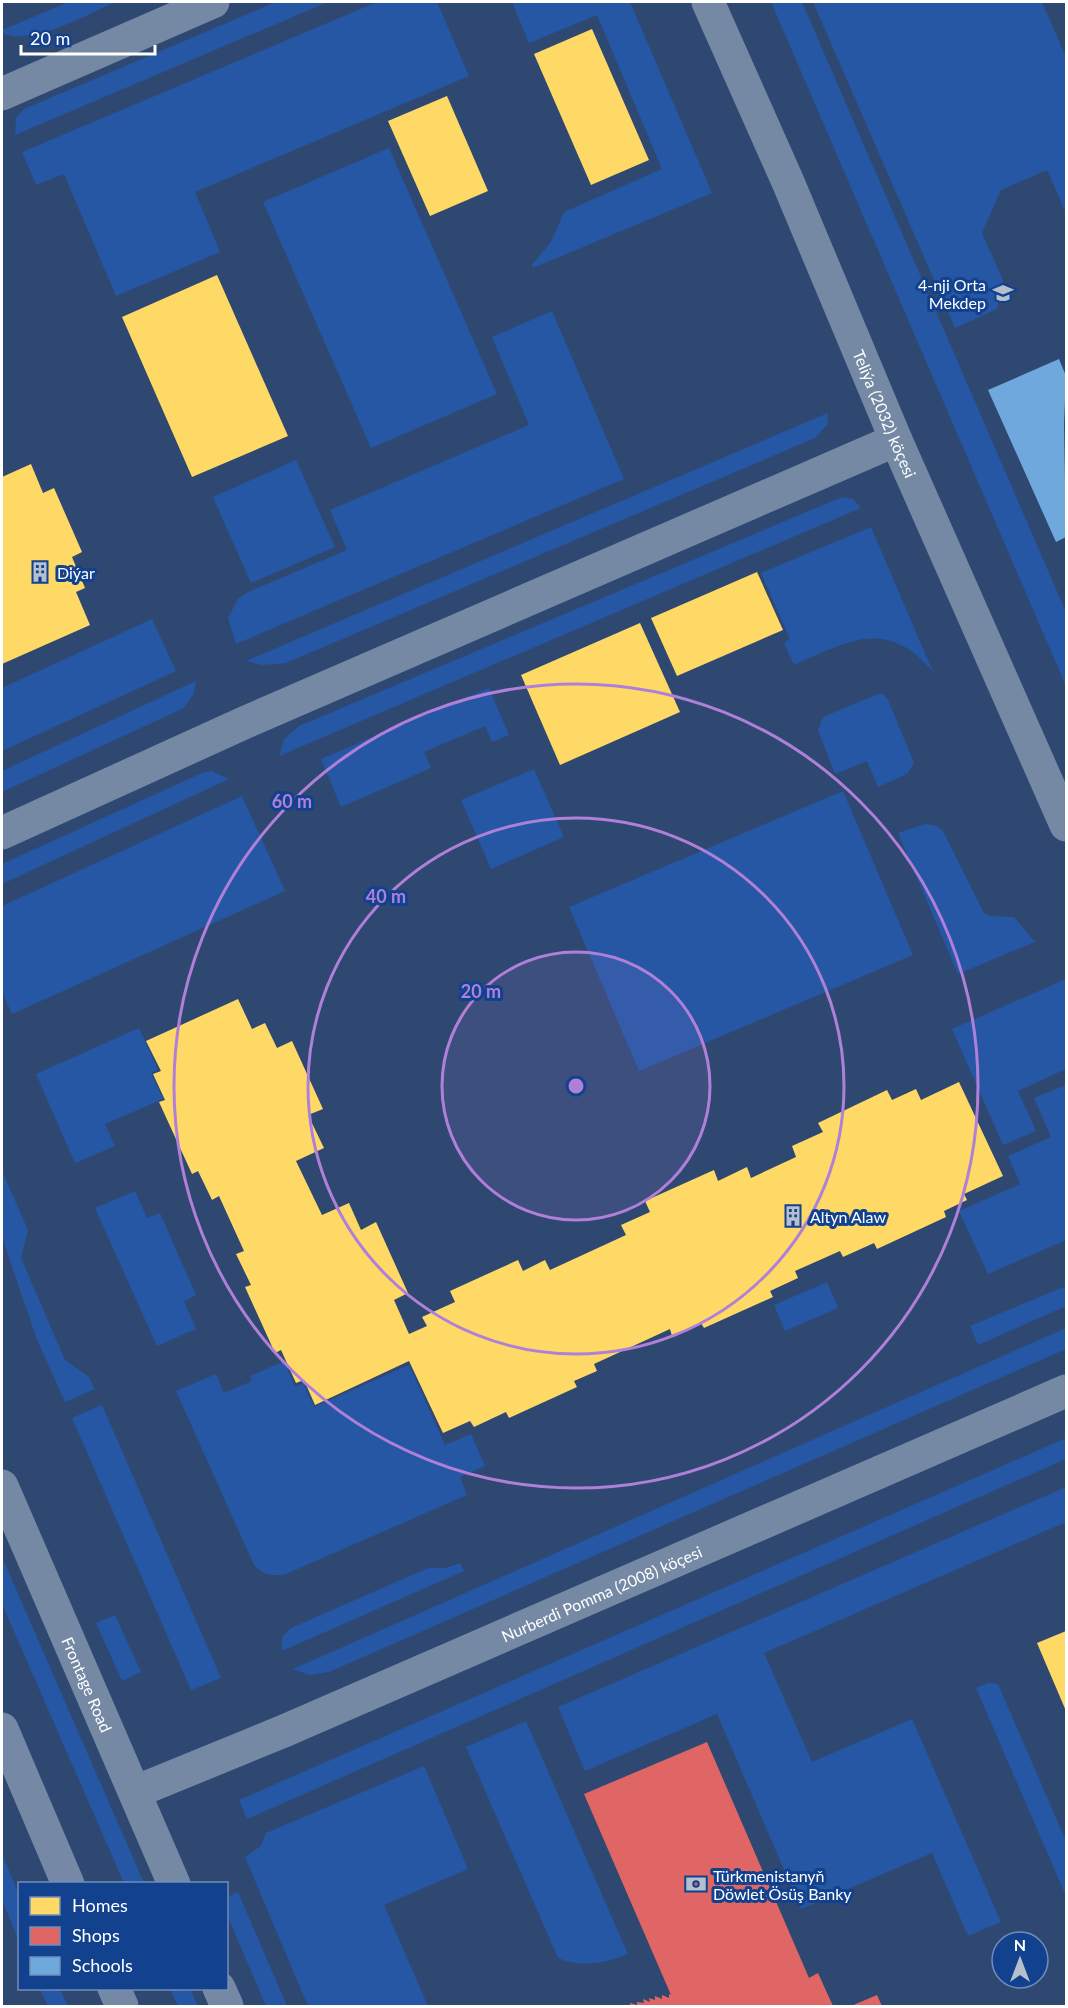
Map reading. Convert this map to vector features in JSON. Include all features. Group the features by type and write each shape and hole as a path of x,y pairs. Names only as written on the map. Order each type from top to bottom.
{"main road":[{"path":"2,1729 68,1882"},
{"path":"114,1990 122,2007"}],"street":[{"path":"2,94 213,2"},
{"name":"Teliýa (2032) köçesi","path":"708,2 788,182 896,440 1066,825"},
{"path":"2,833 246,722 896,440"},
{"name":"Nurberdi Pomma (2008) köçesi","path":"135,1792 284,1731 1066,1391"},
{"name":"Frontage Road","path":"2,1486 173,1882"},
{"path":"219,1990 227,2007"}],"shaded area":[{"path":"69,2 116,2 44,33 14,36 2,33 2,30"},
{"path":"276,2 328,2 15,135 16,118 24,109"},
{"path":"377,2 437,2 469,76 195,192 220,252 116,296 64,174 36,185 22,152"},
{"path":"512,2 630,2 712,193 533,268 532,265 551,242 564,212 662,169 597,15 529,43"},
{"path":"771,2 802,2 1066,612 1066,686"},
{"name":"4-nji Orta Mekdep","path":"813,2 1042,2 1066,57 1066,213 1047,170 1001,190 982,233 1003,280 997,309 955,328"},
{"path":"389,148 497,394 371,448 263,202"},
{"path":"552,311 624,479 236,644 228,618 238,599 248,592 347,550 330,510 529,425 492,337"},
{"path":"828,413 827,425 815,438 286,663 262,665 246,661"},
{"path":"296,460 335,547 251,583 213,497"},
{"path":"842,497 853,499 861,508 279,756 284,739 299,726"},
{"path":"871,527 933,672 916,655 900,644 883,639 850,642 794,665 784,643 790,639 761,573"},
{"path":"152,619 176,671 2,751 2,688"},
{"path":"196,681 194,693 184,708 2,792 2,771"},
{"path":"489,688 509,735 492,742 485,726 424,752 431,768 341,807 321,759"},
{"path":"883,694 888,700 914,763 907,774 878,787 867,761 835,774 818,730 823,717"},
{"path":"534,769 564,837 491,869 461,800"},
{"path":"212,771 229,779 2,884 2,864 202,773"},
{"path":"843,791 913,955 639,1071 569,907"},
{"path":"242,796 285,891 12,1014 2,992 2,906"},
{"path":"925,824 937,826 943,831 984,913 990,916 1014,917 1035,942 958,974 898,833"},
{"path":"1066,979 1066,1069 1018,1091 1036,1131 1003,1145 952,1029"},
{"path":"139,1028 158,1070 151,1073 163,1099 105,1124 115,1146 75,1163 36,1074"},
{"path":"1066,1085 1066,1240 988,1274 959,1211 1020,1184 1008,1156 1051,1137 1034,1098"},
{"path":"2,1171 28,1230 21,1258 65,1360 89,1377 95,1389 65,1402 36,1337 2,1237"},
{"path":"135,1191 147,1218 160,1213 196,1295 184,1301 196,1329 157,1346 95,1208"},
{"path":"827,1282 838,1308 785,1331 774,1305"},
{"path":"1066,1286 1066,1306 978,1345 970,1326"},
{"path":"1066,1328 1066,1349 329,1672 309,1675 293,1669"},
{"path":"284,1361 295,1387 303,1383 314,1407 409,1365 445,1445 471,1434 485,1466 460,1477 467,1495 286,1574 273,1575 261,1571 254,1565 176,1391 216,1374 224,1393 252,1381 250,1376"},
{"path":"102,1405 221,1678 191,1690 72,1418"},
{"path":"1066,1438 1066,1459 247,1819 239,1800"},
{"path":"1066,1487 1066,1522 764,1653 812,1762 912,1719 1001,1922 968,1936 932,1853 801,1909 717,1714 585,1771 558,1707"},
{"path":"2,1557 144,1882 124,1882 2,1604"},
{"path":"460,1563 464,1571 282,1651 282,1637 291,1628 428,1568 446,1568"},
{"path":"115,1615 141,1672 122,1681 96,1623"},
{"path":"988,1683 998,1684 1066,1841 1066,1896 976,1688"},
{"path":"526,1721 628,1954 611,1960 584,1964 558,1958 466,1747"},
{"path":"424,1766 468,1869 384,1905 428,2006 308,2006 245,1857 261,1846 266,1833"},
{"path":"2,1854 18,1893 18,1939 2,1900"},
{"path":"238,1892 287,2006 266,2006 228,1917 228,1897"},
{"path":"40,1990 60,1990 68,2006 48,2006"},
{"path":"170,1990 190,1990 198,2006 178,2006"}],"building: Homes":[{"path":"592,29 649,160 591,185 534,54"},
{"path":"447,96 488,191 430,216 388,121"},
{"path":"217,275 288,436 192,477 122,317"},
{"name":"Diýar","path":"31,464 43,493 54,488 82,552 72,557 85,588 76,592 90,625 2,664 2,477"},
{"path":"757,572 783,630 677,676 651,618"},
{"path":"640,623 680,712 560,765 521,675"},
{"name":"Altyn Alaw","path":"238,999 252,1029 265,1023 277,1048 292,1041 323,1109 308,1115 324,1148 296,1161 322,1215 349,1203 361,1230 376,1222 408,1293 394,1300 409,1334 427,1326 422,1317 455,1302 450,1291 518,1260 523,1271 545,1260 550,1270 626,1235 621,1225 650,1212 645,1201 714,1170 718,1181 747,1167 751,1178 796,1157 792,1146 823,1132 818,1123 887,1090 892,1100 916,1089 921,1100 959,1082 1003,1176 964,1194 967,1200 944,1211 946,1217 877,1249 874,1243 843,1257 840,1251 795,1271 798,1278 770,1291 773,1297 704,1328 701,1323 672,1336 670,1329 594,1364 597,1371 574,1381 577,1387 509,1418 506,1412 474,1427 470,1421 443,1433 409,1361 315,1405 304,1380 296,1383 281,1350 275,1353 245,1287 251,1285 236,1254 244,1251 219,1196 212,1200 198,1171 192,1174 159,1102 165,1100 153,1074 161,1071 146,1041"},
{"path":"1066,1631 1066,1711 1037,1643"}],"building: Shops":[{"name":"Türkmenistanyň Döwlet Ösüş Banky","path":"707,1742 809,1978 818,1973 833,2006 630,2006 630,2003 637,2005 637,2002 644,2003 643,1999 650,2002 649,1998 655,2000 655,1996 662,1999 662,1995 669,1998 669,1994 671,1995 584,1794"},
{"path":"877,1995 882,2006 851,2006"}],"building: Schools":[{"path":"1059,359 1066,376 1064,424 1066,537 1056,542 988,390"}],"place":[{"name":"4-nji Orta Mekdep","path":"1003,293"},
{"name":"Diýar","path":"40,572"},
{"name":"Altyn Alaw","path":"793,1216"},
{"name":"Türkmenistanyň Döwlet Ösüş Banky","path":"696,1884"}]}
